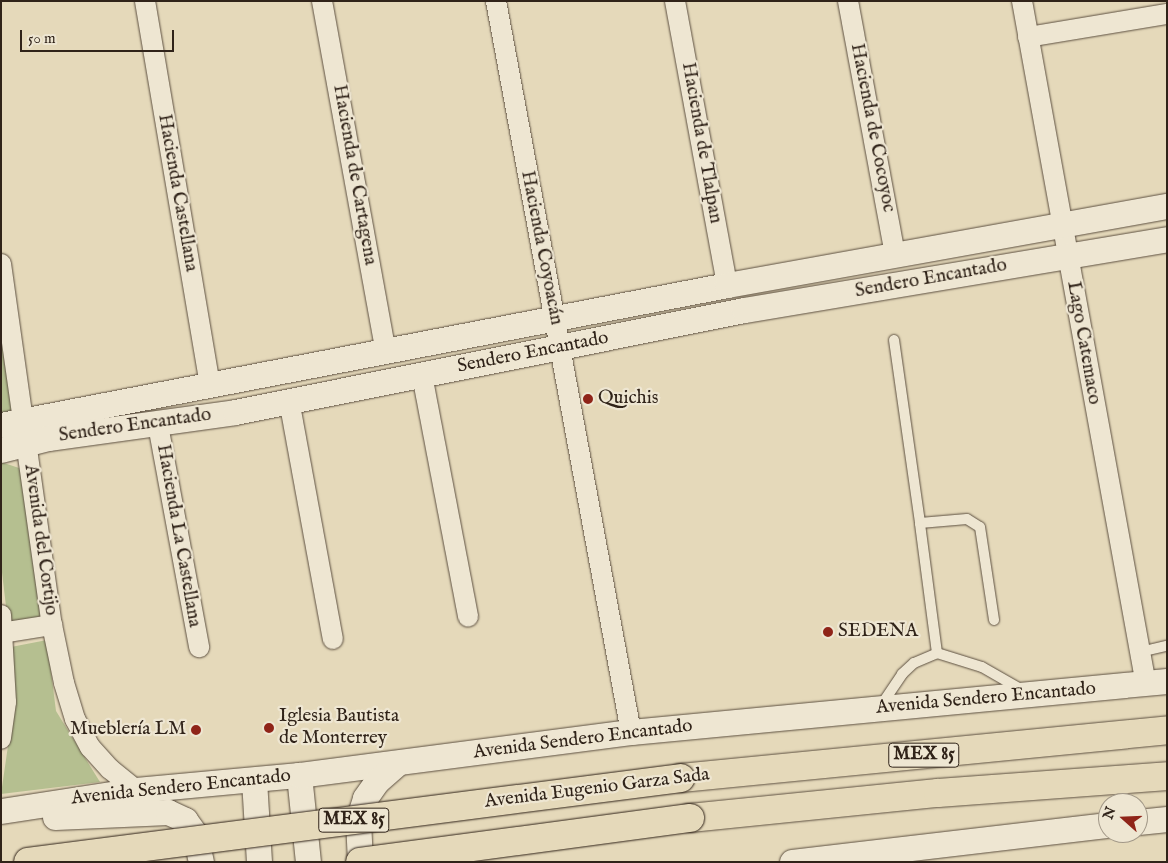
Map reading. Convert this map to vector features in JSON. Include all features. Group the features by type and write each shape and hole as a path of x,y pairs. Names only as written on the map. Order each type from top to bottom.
{"highway":[{"name":"Avenida Eugenio Garza Sada","path":"28,862 681,778 1167,730"},
{"name":"MEX 85","path":"360,862 690,818 938,793 1161,780"}],"street":[{"name":"Hacienda Castellana","path":"144,1 210,385"},
{"name":"Hacienda de Cartagena","path":"322,1 385,349"},
{"name":"Hacienda Coyoacán","path":"496,1 630,732"},
{"name":"Hacienda de Tlalpan","path":"675,1 727,285"},
{"name":"Hacienda de Cocoyoc","path":"848,1 895,254"},
{"name":"Lago Catemaco","path":"1022,1 1140,652 1156,683"},
{"path":"1028,37 1167,14"},
{"name":"Sendero Encantado","path":"18,430 210,385 385,349 554,320 727,285 1167,206"},
{"name":"Sendero Encantado","path":"18,430 158,425 422,376 744,310 1167,239"},
{"name":"Avenida del Cortijo","path":"1,264 18,430 64,683 75,719 90,747 110,769 136,790"},
{"path":"422,376 468,617"},
{"path":"289,400 333,639"},
{"name":"Hacienda La Castellana","path":"158,425 199,647"},
{"name":"Sendero Encantado","path":"1,450 21,447 18,430"},
{"path":"1,739 6,702 2,627 52,625"},
{"name":"Avenida Sendero Encantado","path":"1,811 136,790 299,775 630,732 1156,683"},
{"path":"360,862 358,820 365,798 377,781 398,763"},
{"path":"299,775 308,862"},
{"path":"254,780 259,862"},
{"path":"1,820 168,812 185,820 195,834 201,862"},
{"path":"1148,821 1167,819"},
{"path":"792,862 1098,827"}],"lane":[{"path":"894,340 937,653"},
{"path":"920,524 967,519 980,527 994,620"},
{"path":"1140,652 1167,646"},
{"path":"879,708 902,674 914,663 937,653 958,657 995,672 1032,695"}],"green space":[{"path":"1,320 15,408 1,415"},
{"path":"1,462 25,470 43,616 8,623 1,564"},
{"path":"47,640 56,711 100,782 1,794 9,739 11,647"}],"place":[{"name":"Quichis","path":"588,399"},
{"name":"SEDENA","path":"828,632"},
{"name":"Iglesia Bautista de Monterrey","path":"269,728"},
{"name":"Mueblería LM","path":"196,730"}]}
